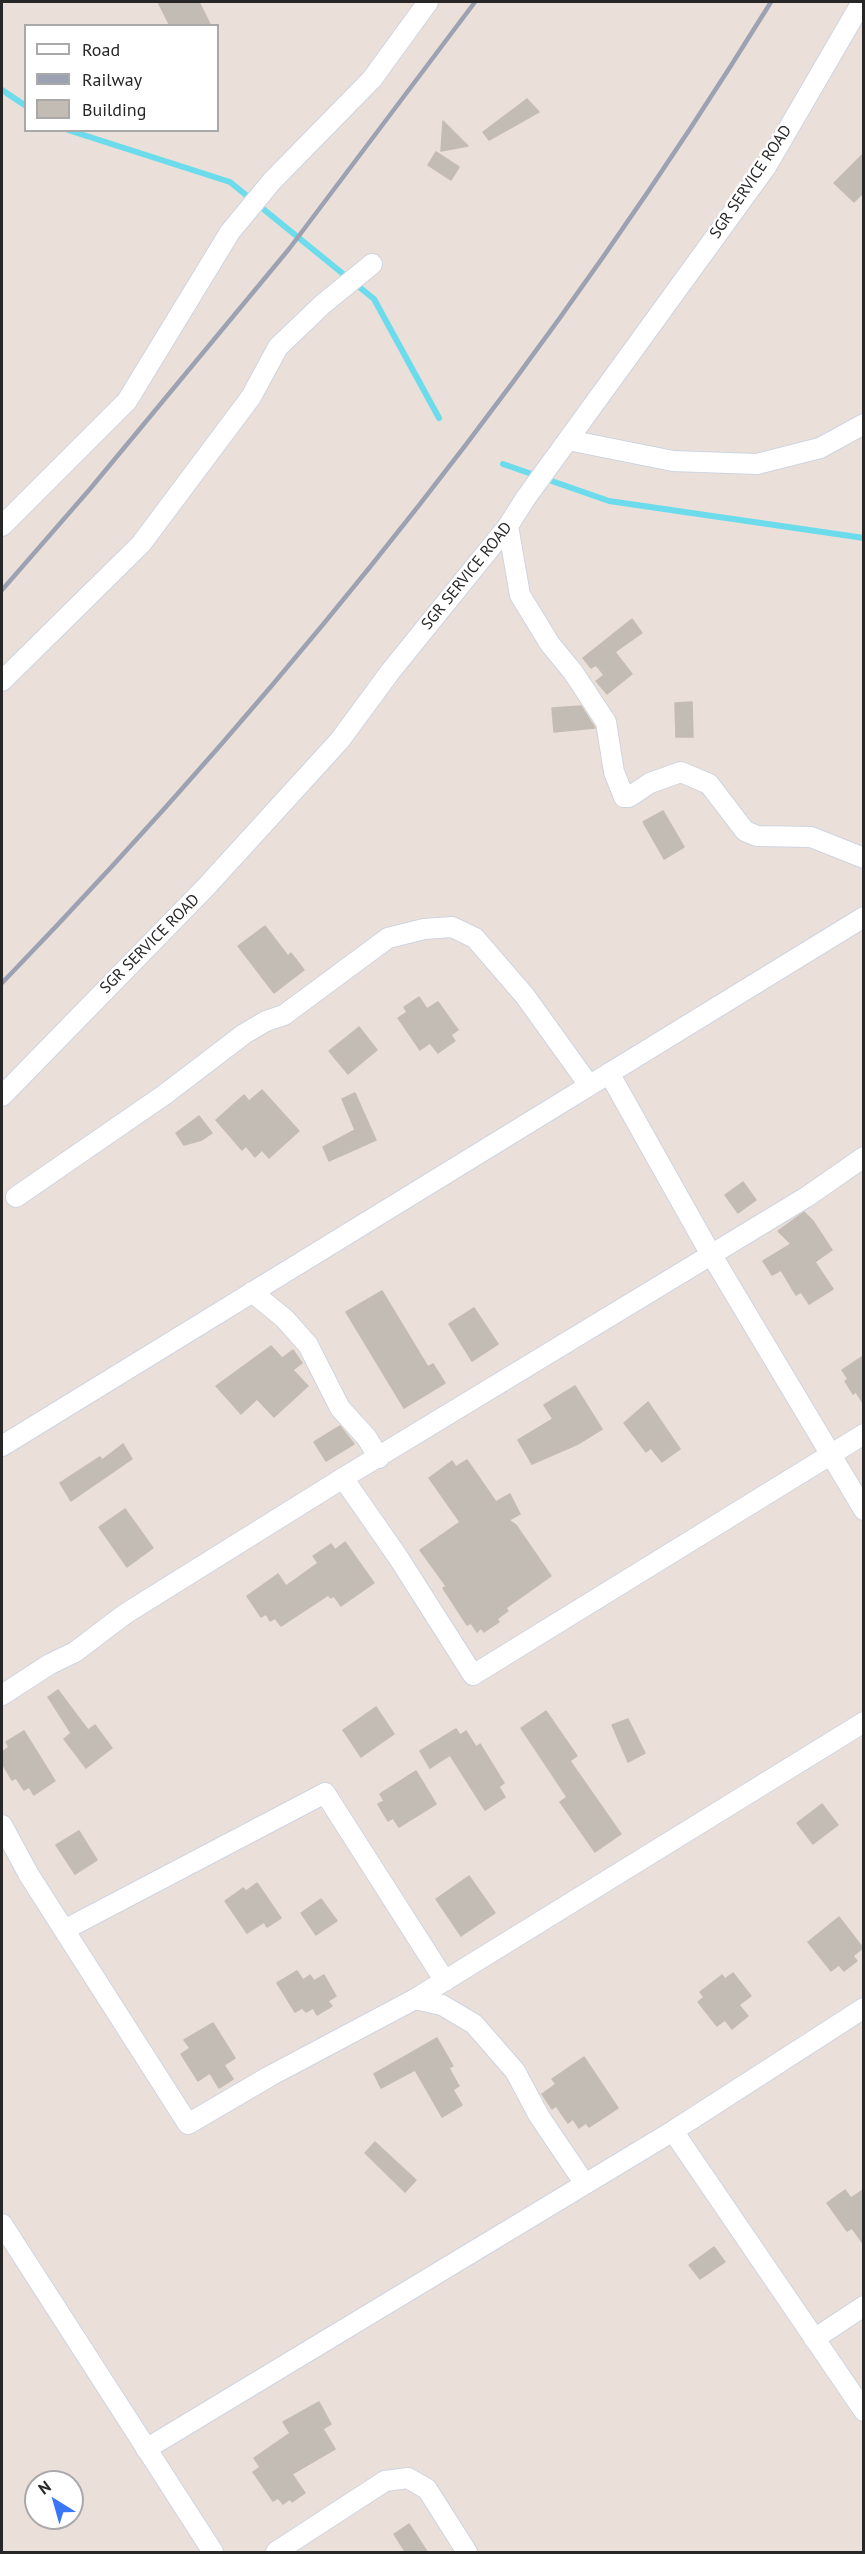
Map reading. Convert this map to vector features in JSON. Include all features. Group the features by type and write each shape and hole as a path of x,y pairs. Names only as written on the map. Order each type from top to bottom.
{"street":[{"path":"2,526 127,401 230,232 264,191 372,79 428,2"},
{"name":"SGR SERVICE ROAD","path":"2,1095 206,887 340,740 390,672 508,526 525,499 766,167 862,2"},
{"path":"2,681 141,544 251,397 278,347 323,304 372,264"},
{"path":"568,440 673,461 757,464 820,447 864,424"},
{"path":"508,526 520,595 550,644 573,672 606,722 614,772 624,797 629,797 650,783 681,772 709,784 745,831 757,836 811,837 864,858"},
{"path":"2,1446 863,918"},
{"path":"16,1197 164,1095 244,1034 266,1021 284,1015 378,944 388,938 424,929 452,927 475,938 525,996 589,1085"},
{"path":"609,1073 712,1256 864,1510"},
{"path":"2,1695 50,1664 75,1652 125,1614 712,1256 808,1196 864,1157"},
{"path":"252,1292 285,1319 309,1345 340,1408 367,1438 379,1458"},
{"path":"343,1479 398,1557 473,1675 864,1434"},
{"path":"2,1825 64,1930 188,2124 270,2076 415,1999 864,1722"},
{"path":"64,1930 325,1793 445,1981"},
{"path":"415,1999 441,2005 474,2024 515,2071 539,2116 585,2184"},
{"path":"146,2449 673,2131 864,2008"},
{"path":"673,2131 864,2411"},
{"path":"2,2224 213,2553"},
{"path":"814,2338 864,2306"},
{"path":"276,2553 385,2481 408,2478 427,2489 468,2553"}],"building":[{"path":"158,2 199,2 210,24 169,24"},
{"path":"527,99 539,112 489,140 483,132"},
{"path":"443,121 468,146 441,151"},
{"path":"436,152 459,167 451,180 428,165"},
{"path":"864,153 864,192 854,202 834,183"},
{"path":"632,619 642,633 615,652 632,674 607,694 596,681 604,675 596,665 591,668 583,658"},
{"path":"692,702 693,737 676,737 675,703"},
{"path":"581,706 595,728 554,732 552,708"},
{"path":"663,811 684,847 664,859 643,822"},
{"path":"265,926 288,956 291,953 304,970 274,993 238,946"},
{"path":"419,997 427,1009 438,1002 458,1030 451,1035 455,1041 438,1053 430,1043 420,1050 398,1018 407,1012 404,1007"},
{"path":"359,1027 377,1050 348,1074 329,1051"},
{"path":"262,1090 299,1131 269,1158 262,1150 255,1157 246,1146 242,1150 216,1120 244,1095 249,1101"},
{"path":"355,1093 376,1140 329,1161 323,1147 355,1130 342,1099"},
{"path":"199,1116 212,1133 202,1140 184,1145 176,1133"},
{"path":"743,1182 756,1200 738,1213 725,1195"},
{"path":"804,1212 813,1221 832,1250 815,1262 833,1289 809,1304 801,1292 796,1295 781,1270 772,1275 763,1261 791,1244 778,1231"},
{"path":"382,1291 428,1367 433,1364 445,1383 404,1408 346,1312"},
{"path":"474,1308 498,1344 472,1361 449,1324"},
{"path":"271,1346 282,1358 293,1350 302,1363 293,1370 308,1386 274,1417 257,1399 241,1414 216,1386"},
{"path":"863,1356 863,1403 856,1392 853,1394 845,1381 848,1379 842,1370"},
{"path":"575,1386 602,1429 578,1444 532,1464 518,1440 553,1419 544,1405"},
{"path":"648,1402 680,1449 662,1462 651,1448 646,1452 624,1423"},
{"path":"340,1426 354,1444 326,1461 314,1442"},
{"path":"123,1444 132,1459 71,1501 60,1483 100,1457 102,1460"},
{"path":"467,1460 496,1502 510,1494 520,1514 509,1520 516,1525 551,1576 506,1608 508,1611 497,1619 499,1622 484,1632 481,1628 477,1632 471,1623 467,1625 443,1588 446,1586 420,1550 460,1522 429,1478 452,1461 456,1467"},
{"path":"125,1509 153,1548 127,1567 99,1527"},
{"path":"345,1542 374,1583 341,1606 334,1596 331,1598 328,1595 281,1626 275,1618 270,1621 266,1614 261,1617 247,1596 278,1574 286,1586 318,1563 313,1556 331,1544 335,1550"},
{"path":"58,1690 88,1730 95,1725 112,1748 86,1768 64,1739 71,1733 48,1697"},
{"path":"376,1707 394,1734 361,1757 343,1730"},
{"path":"546,1711 577,1756 570,1761 621,1834 595,1852 560,1802 567,1797 521,1728"},
{"path":"628,1719 645,1753 628,1762 612,1725"},
{"path":"456,1729 460,1735 466,1731 476,1747 480,1744 504,1783 499,1787 505,1797 485,1810 450,1755 430,1768 420,1751"},
{"path":"24,1731 55,1781 34,1795 29,1787 24,1790 16,1778 12,1780 2,1763 2,1752 9,1747 6,1742"},
{"path":"416,1771 436,1804 399,1827 393,1818 388,1821 378,1804 384,1801 380,1794"},
{"path":"822,1804 838,1825 813,1844 797,1823"},
{"path":"79,1831 97,1860 75,1874 56,1845"},
{"path":"469,1876 495,1913 461,1936 436,1899"},
{"path":"257,1883 281,1918 267,1927 264,1922 247,1933 225,1901 243,1888 246,1891"},
{"path":"321,1899 337,1921 316,1935 301,1913"},
{"path":"839,1917 863,1948 853,1956 857,1961 844,1971 839,1965 831,1971 808,1942"},
{"path":"297,1971 303,1980 310,1975 314,1981 324,1975 336,1996 328,2001 332,2006 317,2015 313,2008 306,2012 302,2008 295,2012 277,1983"},
{"path":"733,1973 751,1996 739,2005 748,2016 732,2029 725,2020 717,2026 698,2002 704,1997 700,1992 722,1975 725,1979"},
{"path":"213,2023 235,2058 224,2065 233,2079 219,2088 210,2073 198,2081 181,2054 190,2048 184,2040"},
{"path":"437,2038 453,2066 449,2068 459,2086 453,2090 462,2105 442,2117 415,2070 381,2088 374,2074"},
{"path":"584,2057 618,2108 589,2127 586,2123 579,2128 573,2119 568,2123 556,2106 552,2109 542,2094 556,2084 552,2079"},
{"path":"375,2142 416,2180 405,2192 365,2153"},
{"path":"864,2189 864,2245 852,2228 847,2231 827,2203 845,2190 851,2198"},
{"path":"714,2247 725,2262 700,2279 689,2265"},
{"path":"319,2402 331,2424 323,2429 335,2449 292,2474 305,2493 292,2502 290,2499 283,2504 278,2498 273,2501 253,2472 260,2467 254,2458 290,2433 283,2422"},
{"path":"409,2524 428,2553 406,2553 394,2534"}],"waterway":[{"path":"2,90 24,105"},
{"path":"74,132 230,182 374,299 439,418"},
{"path":"503,464 609,501 864,538"}],"railway":[{"path":"2,590 90,489 289,249 475,2"},
{"path":"2,983 109,870 213,753 315,635 413,513 508,389 599,263 687,134 771,2"}]}
